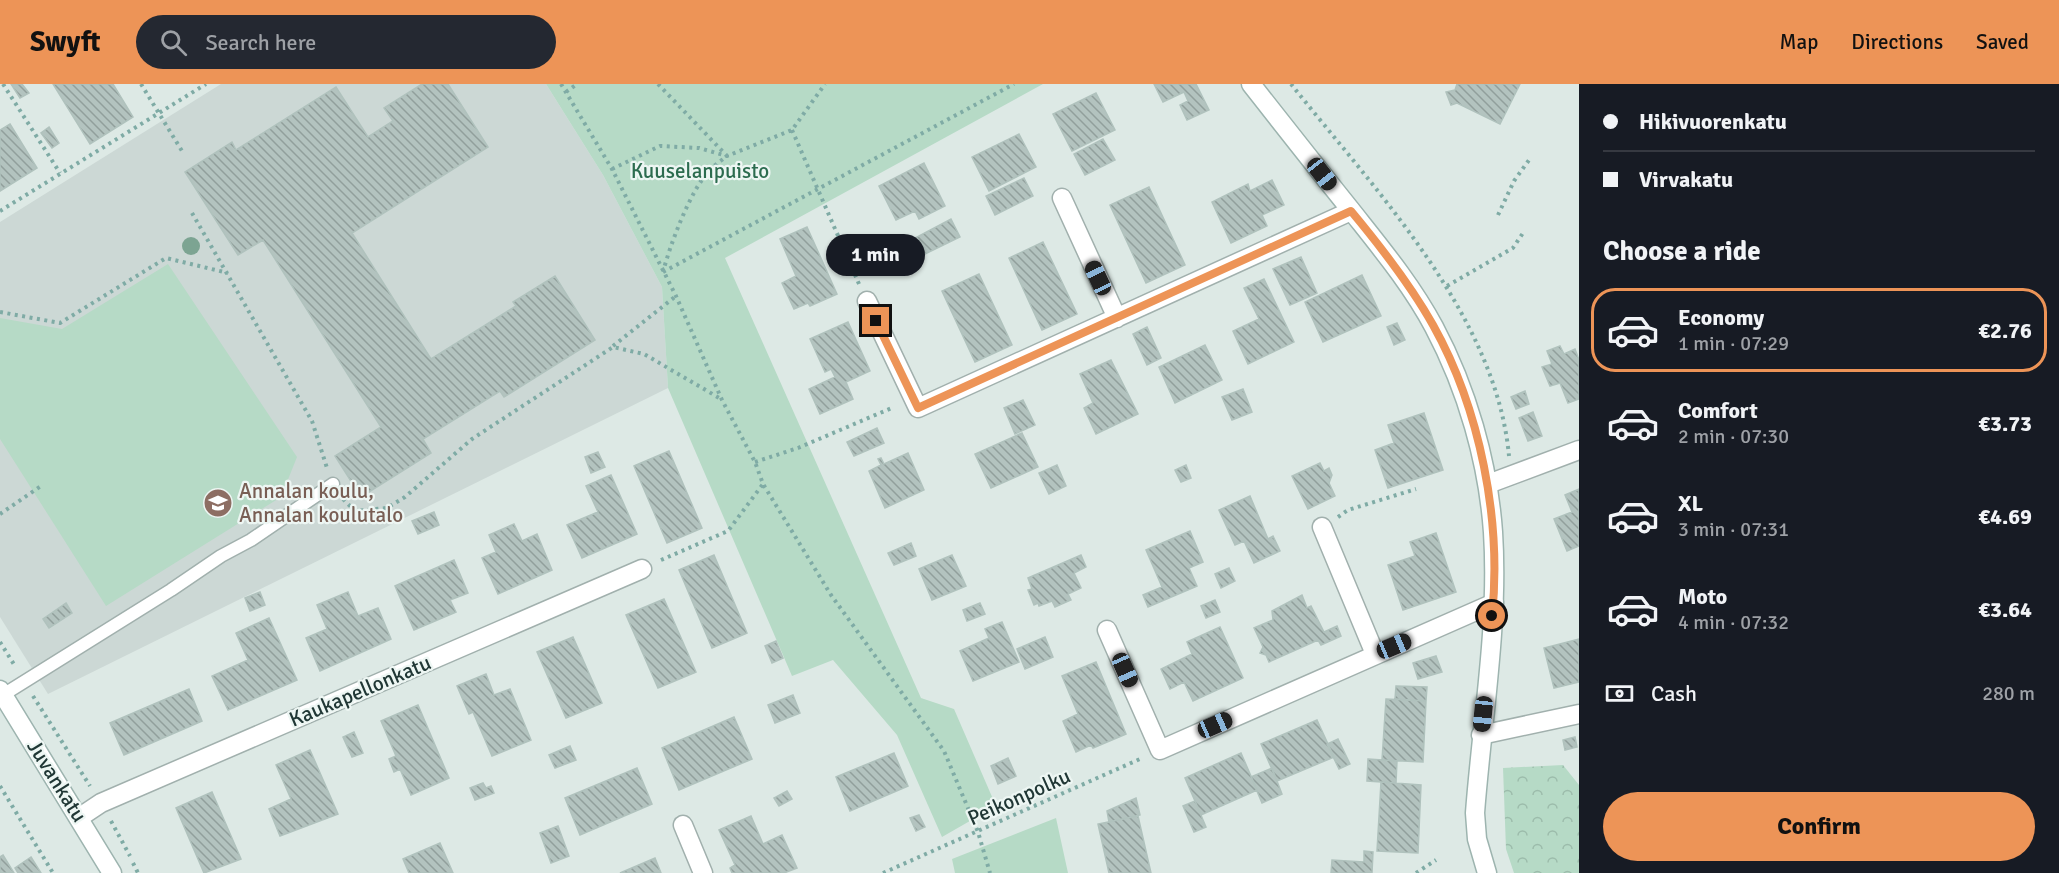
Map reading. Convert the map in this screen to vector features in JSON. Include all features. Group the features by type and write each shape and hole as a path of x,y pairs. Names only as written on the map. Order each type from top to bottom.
{"street":[{"path":"1251,84 1392,260 1434,326 1449,358 1468,411 1488,484 1493,532 1494,603 1475,813 1477,839 1487,873"},
{"path":"1062,198 1117,318"},
{"path":"867,301 918,408 1351,211"},
{"path":"1488,484 1512,477 1579,450"},
{"path":"1322,527 1375,654"},
{"name":"Kaukapellonkatu","path":"80,817 101,803 642,568"},
{"path":"1107,630 1160,750 1494,603"},
{"name":"Juvankatu","path":"2,692 112,873"},
{"path":"1481,735 1579,714"},
{"path":"683,825 703,873"}],"lane":[{"path":"2,692 25,682 221,556 251,540 333,484"}],"path":[{"path":"3,84 60,173"},
{"path":"141,84 182,151"},
{"path":"0,211 206,84"},
{"path":"561,84 612,169 676,296 722,400 755,462 763,484 831,595 944,751 978,832 990,873"},
{"path":"566,92 577,84"},
{"path":"658,84 727,156"},
{"path":"663,272 685,213 708,171 727,156 792,130 825,84"},
{"path":"663,272 1014,84"},
{"path":"792,130 867,301"},
{"path":"612,169 660,146 699,148 727,156"},
{"path":"1498,215 1514,182 1529,160"},
{"path":"192,213 229,273 236,292 312,421 333,484 355,511 387,508 405,497 472,439 613,347 676,296"},
{"path":"1447,286 1513,248 1523,233"},
{"path":"0,312 60,323 166,258 229,273"},
{"path":"613,347 644,354 722,400"},
{"path":"755,462 798,448 912,399"},
{"path":"642,568 728,531 763,484"},
{"path":"0,514 40,486"},
{"path":"1322,527 1348,510 1416,489"},
{"path":"0,642 101,803 138,873"},
{"name":"Peikonpolku","path":"883,873 1160,750"},
{"path":"0,786 53,873"},
{"path":"1416,873 1436,860"}],"shaded area":[{"name":"Annalan koulu, Annalan koulutalo","path":"221,84 546,84 603,175 662,287 668,388 48,694 0,617 0,222"}],"green space":[{"name":"Kuuselanpuisto","path":"546,84 1043,84 725,258 921,698 954,709 996,806 942,837 897,735 833,660 792,676 668,388 662,287 603,175"},
{"path":"168,264 297,457 281,497 106,606 0,439 0,318 62,329"},
{"path":"1563,765 1579,785 1579,873 1514,873 1506,849 1503,768"},
{"path":"1056,818 1068,873 955,873 952,859"}],"building":[{"path":"11,84 22,84 29,93 20,98"},
{"path":"53,84 113,84 133,117 90,144"},
{"path":"422,84 448,84 488,147 352,233 431,359 516,306 513,302 555,276 595,340 504,397 500,391 423,439 431,453 361,497 335,456 381,427 263,240 238,255 185,172 232,142 236,150 336,87 368,137 393,121 384,108"},
{"path":"1154,84 1196,84 1209,110 1187,120 1180,105 1188,101 1184,92 1163,102"},
{"path":"1457,84 1520,84 1500,124 1457,103 1451,105 1446,92 1455,90"},
{"path":"1096,93 1115,130 1072,151 1053,114"},
{"path":"10,124 37,168 0,191 0,130"},
{"path":"49,127 59,143 52,148 41,133"},
{"path":"1019,134 1036,167 989,191 972,157"},
{"path":"1103,139 1115,160 1085,175 1074,154"},
{"path":"924,163 945,206 919,219 915,211 896,220 879,186"},
{"path":"1024,178 1033,196 995,215 986,196"},
{"path":"1272,180 1284,205 1262,215 1267,226 1231,243 1212,202 1248,184 1250,191"},
{"path":"1149,187 1185,265 1146,283 1110,205"},
{"path":"951,219 960,237 923,255 915,238"},
{"path":"807,227 837,294 810,306 808,303 794,309 782,283 796,276 780,239"},
{"path":"1043,242 1077,314 1042,330 1009,258"},
{"path":"1301,257 1317,293 1290,305 1273,269"},
{"path":"979,274 1012,345 975,362 942,291"},
{"path":"1362,275 1381,316 1323,342 1305,302"},
{"path":"1264,279 1294,342 1248,364 1233,331 1259,319 1244,288"},
{"path":"848,322 870,371 846,382 853,399 820,414 809,389 835,377 831,369 825,372 810,339"},
{"path":"1397,323 1405,340 1394,345 1387,327"},
{"path":"1147,327 1161,358 1147,365 1133,334"},
{"path":"1205,345 1222,380 1175,403 1159,367"},
{"path":"1560,346 1564,354 1575,349 1579,360 1579,399 1568,403 1560,383 1550,386 1542,367 1552,364 1547,351"},
{"path":"1111,360 1138,414 1096,434 1084,408 1093,403 1080,374"},
{"path":"1243,389 1252,412 1232,420 1222,397"},
{"path":"1525,391 1529,404 1516,409 1511,397"},
{"path":"1023,400 1035,425 1015,434 1004,408"},
{"path":"1533,412 1542,436 1528,441 1519,418"},
{"path":"1424,413 1443,470 1388,488 1375,450 1394,443 1388,425"},
{"path":"877,428 884,443 854,456 847,442"},
{"path":"1022,433 1038,467 991,488 975,454"},
{"path":"669,451 702,528 667,543 634,466"},
{"path":"598,452 605,467 591,473 585,457"},
{"path":"908,453 924,490 885,508 869,471 881,465 878,459 881,458 884,464"},
{"path":"1320,463 1324,471 1329,468 1332,475 1329,483 1335,496 1308,509 1292,476"},
{"path":"1057,465 1066,486 1049,494 1039,473"},
{"path":"1186,465 1191,478 1181,482 1175,470"},
{"path":"611,475 637,534 582,558 567,525 598,512 586,486"},
{"path":"1579,489 1579,546 1567,551 1554,519 1572,512 1565,495"},
{"path":"1250,496 1268,539 1273,536 1280,551 1254,563 1244,541 1235,545 1219,510"},
{"path":"434,512 439,525 418,534 412,521"},
{"path":"514,524 522,541 537,534 552,570 498,594 482,558 496,552 489,535"},
{"path":"1190,531 1203,562 1189,568 1197,586 1148,607 1143,595 1162,587 1146,550"},
{"path":"1436,533 1456,592 1403,610 1388,565 1415,556 1410,542"},
{"path":"911,543 916,556 894,565 888,553"},
{"path":"714,555 747,633 712,648 679,570"},
{"path":"952,555 966,586 932,600 919,569"},
{"path":"1081,555 1086,567 1074,573 1081,588 1068,594 1071,600 1055,607 1052,601 1039,606 1038,603 1034,605 1028,590 1032,589 1028,578"},
{"path":"454,560 468,593 450,600 456,612 414,630 395,586"},
{"path":"1229,568 1235,581 1221,588 1215,574"},
{"path":"260,592 265,605 250,611 245,598"},
{"path":"348,592 358,616 378,608 391,639 320,671 306,638 327,629 317,605"},
{"path":"1302,595 1307,608 1311,606 1324,632 1337,626 1341,636 1321,645 1318,640 1269,662 1266,655 1260,653 1263,647 1254,628 1273,620 1272,611"},
{"path":"664,599 696,672 658,688 626,615"},
{"path":"1215,600 1220,612 1206,618 1201,606"},
{"path":"66,603 72,613 49,628 43,619"},
{"path":"980,603 985,614 967,621 963,610"},
{"path":"269,618 297,680 228,710 212,676 248,660 236,633"},
{"path":"1002,622 1019,662 973,681 960,651 989,638 985,629"},
{"path":"1220,627 1243,678 1193,701 1184,682 1170,689 1161,669 1192,654 1187,642"},
{"path":"573,637 602,703 566,718 537,652"},
{"path":"1045,637 1053,657 1025,669 1017,649"},
{"path":"1579,639 1579,682 1554,688 1544,648"},
{"path":"776,641 783,658 772,663 765,646"},
{"path":"1436,656 1442,672 1418,679 1413,663"},
{"path":"1096,662 1126,734 1093,748 1091,745 1076,752 1063,721 1078,714 1062,676"},
{"path":"486,674 494,695 510,689 531,740 492,756 473,712 469,714 457,686"},
{"path":"1396,686 1427,687 1426,701 1395,699"},
{"path":"189,689 202,721 124,755 110,723"},
{"path":"793,695 800,713 775,723 768,705"},
{"path":"1386,699 1426,701 1423,762 1382,760"},
{"path":"418,705 449,778 411,795 400,769 394,772 389,759 396,756 381,721"},
{"path":"734,717 752,759 679,790 662,748"},
{"path":"1317,720 1334,757 1277,781 1261,744"},
{"path":"354,732 363,753 352,757 343,737"},
{"path":"1575,737 1577,747 1565,750 1563,740"},
{"path":"1338,739 1350,764 1339,769 1327,744"},
{"path":"570,746 576,760 555,768 549,755"},
{"path":"310,750 338,814 280,836 269,809 291,799 276,765"},
{"path":"894,753 908,786 850,811 836,777"},
{"path":"1241,753 1257,790 1201,815 1185,778"},
{"path":"1008,758 1016,776 998,784 991,766"},
{"path":"1368,759 1397,761 1396,783 1367,781"},
{"path":"637,768 652,804 580,835 565,798"},
{"path":"1272,768 1282,794 1262,803 1251,777"},
{"path":"1381,782 1421,785 1418,853 1377,851"},
{"path":"483,783 486,788 491,786 494,793 475,800 470,788"},
{"path":"787,791 792,799 779,806 774,798"},
{"path":"212,792 241,859 204,873 176,808"},
{"path":"1136,798 1140,815 1109,822 1107,811"},
{"path":"1195,801 1206,827 1194,832 1183,806"},
{"path":"919,815 925,827 916,831 910,818"},
{"path":"751,816 763,844 782,835 797,868 784,873 732,873 730,868 735,865 719,830"},
{"path":"1138,816 1151,873 1109,873 1098,824"},
{"path":"558,826 569,856 551,863 540,833"},
{"path":"440,843 453,873 409,873 403,859"},
{"path":"1364,851 1373,852 1372,873 1331,873 1332,860 1364,862"},
{"path":"3,855 14,873 0,873 0,857"},
{"path":"31,857 41,873 18,873 15,868"},
{"path":"655,858 661,873 620,873"}],"place":[{"name":"Annalan koulu, Annalan koulutalo","path":"218,503"}],"route":[{"path":"876,321 918,408 1351,211 1392,260 1434,326 1449,358 1468,411 1488,484 1493,532 1494,603 1492,616"}]}
